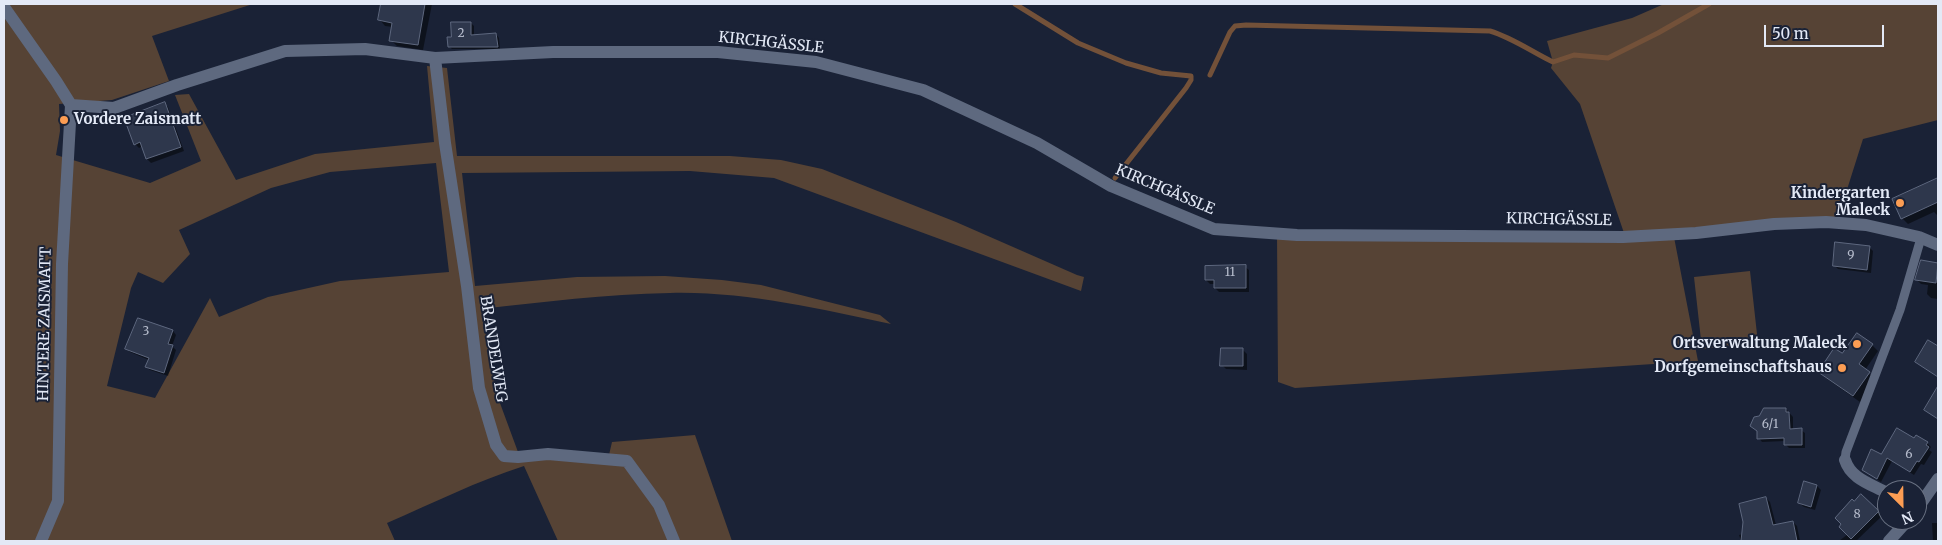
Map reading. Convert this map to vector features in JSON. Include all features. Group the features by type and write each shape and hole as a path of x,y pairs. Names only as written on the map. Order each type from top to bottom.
{"street":[{"path":"4,7 71,105 114,108 178,85 285,51 358,49 435,58"},
{"name":"KIRCHGÄSSLE","path":"435,58 553,52 718,52 816,62 923,90 1037,144 1111,186 1214,229 1297,235 1623,237 1696,233 1774,224 1826,222 1866,225 1921,238 1938,245"},
{"name":"BRANDELWEG","path":"435,58 445,143 467,286 479,388 496,445 504,456 518,457 548,454 628,461 659,505 674,541"},
{"name":"HINTERE ZAISMATT","path":"41,541 58,501 62,264 71,105"},
{"path":"1845,460 1848,468 1856,477 1877,487"},
{"path":"1927,494 1938,479"},
{"path":"1889,541 1899,530"}],"lane":[{"path":"1845,460 1846,452 1900,310 1921,238"}],"shaded area":[{"path":"4,4 253,4 152,36 169,81 112,100 59,104 60,131 56,155 150,183 201,161 175,95 189,94 236,180 315,154 434,142 427,66 447,68 457,156 730,156 781,160 822,169 956,222 1084,277 1081,291 774,178 690,171 462,173 475,286 577,277 665,276 722,280 761,285 880,315 891,324 781,302 698,293 598,297 481,309 497,395 518,452 609,455 612,442 695,435 732,541 558,541 524,466 472,485 387,523 395,541 4,541","holes":["436,163 449,272 340,281 268,297 219,317 210,298 155,398 107,386 131,288 138,272 163,283 190,254 179,230 271,188 330,172"]},
{"path":"1664,4 1938,4 1938,120 1863,139 1838,218 1673,232 1698,361 1295,388 1278,382 1277,234 1624,233 1580,104 1551,68 1553,62 1547,41 1632,18"},
{"path":"1750,271 1758,343 1702,349 1694,277"}],"building":[{"path":"381,4 425,4 418,45 389,41 392,23 378,20"},
{"path":"451,22 471,22 471,35 496,33 498,47 448,47 447,37 451,37"},
{"path":"165,102 181,147 146,159 140,142 134,145 124,118"},
{"path":"1938,178 1938,202 1901,219 1892,199"},
{"path":"1835,242 1870,246 1867,270 1833,266"},
{"path":"1921,260 1938,263 1936,283 1915,280"},
{"path":"1246,265 1246,288 1214,288 1214,280 1205,280 1205,266"},
{"path":"138,318 173,330 168,344 173,345 164,373 145,367 149,358 125,349"},
{"name":"Dorfgemeinschaftshaus","path":"1857,333 1873,344 1859,364 1870,372 1853,396 1818,372 1834,348 1842,353"},
{"path":"1928,340 1938,346 1938,377 1915,362"},
{"path":"1221,348 1243,348 1243,366 1220,366"},
{"path":"1938,386 1938,419 1924,410"},
{"path":"1764,408 1786,408 1786,412 1789,412 1790,429 1802,428 1802,445 1784,445 1784,438 1757,439 1757,431 1750,426 1754,417 1759,416"},
{"path":"1897,428 1914,438 1916,435 1928,442 1926,445 1929,447 1910,472 1887,458 1877,479 1862,470 1871,449 1881,454"},
{"path":"1804,481 1817,485 1811,507 1798,503"},
{"path":"1861,494 1877,509 1877,513 1851,539 1839,527 1841,524 1835,518 1852,499 1854,501"},
{"path":"1766,497 1773,525 1793,521 1797,541 1741,541 1743,522 1739,504"}],"waterway":[{"path":"1015,4 1078,43 1126,63 1161,73 1191,76 1191,80 1186,88 1115,178"},
{"path":"1210,75 1230,32 1235,26 1490,31 1515,41 1553,62 1574,55 1608,58 1658,33 1709,4"}],"place":[{"name":"Vordere Zaismatt","path":"64,120"},
{"name":"Kindergarten Maleck","path":"1900,203"},
{"name":"Ortsverwaltung Maleck","path":"1857,344"},
{"name":"Dorfgemeinschaftshaus","path":"1842,368"}]}
